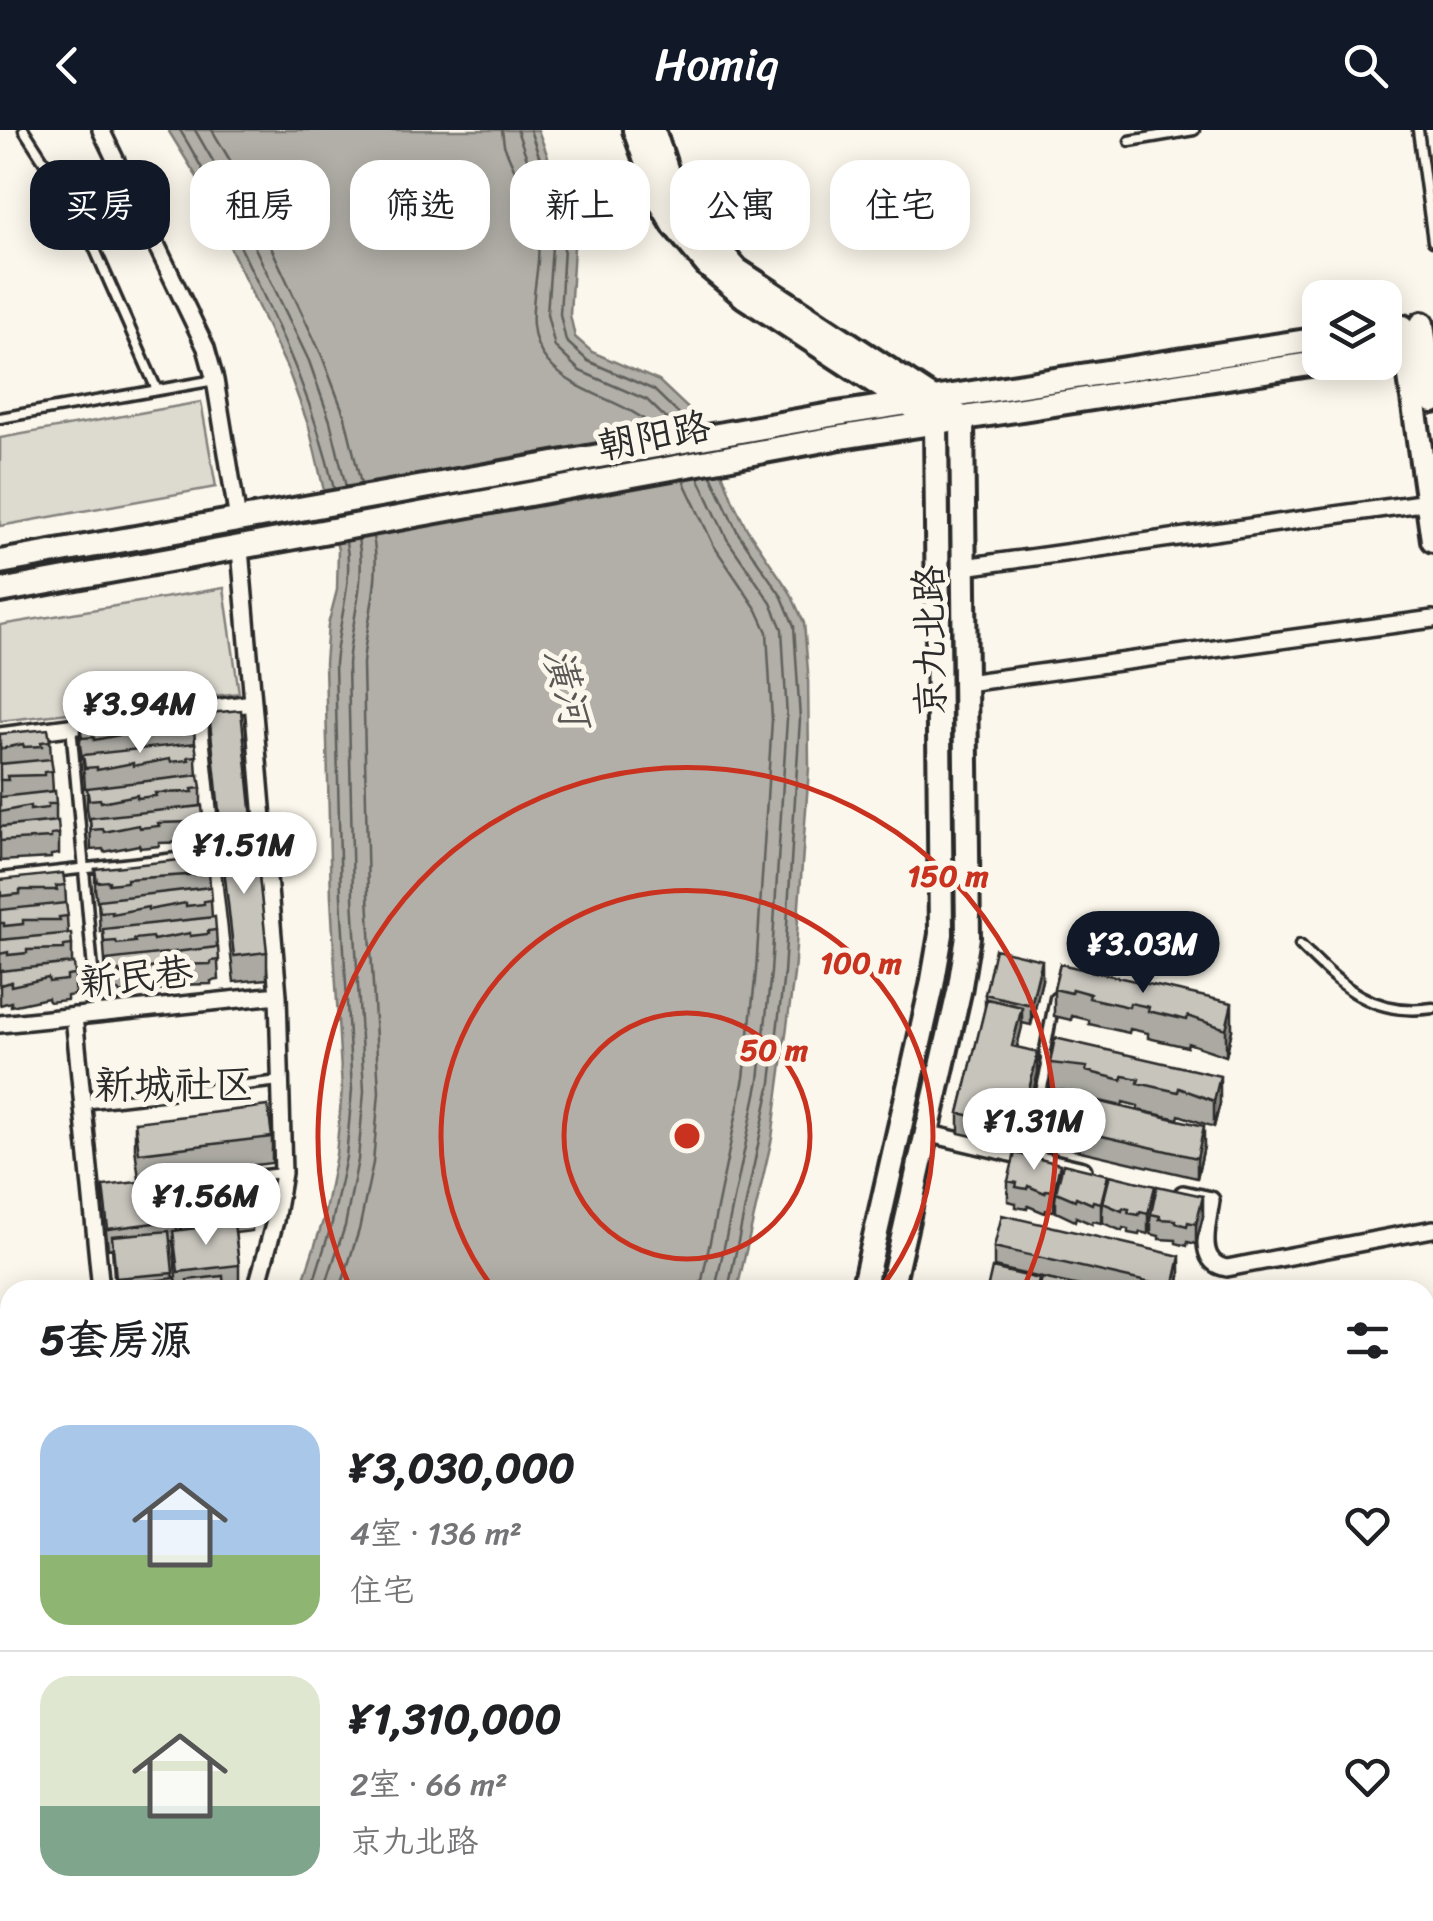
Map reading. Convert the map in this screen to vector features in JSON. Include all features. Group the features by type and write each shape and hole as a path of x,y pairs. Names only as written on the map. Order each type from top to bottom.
{"main road":[{"path":"635,130 661,202 682,236 708,266 745,298 906,404 962,418 1302,365"},
{"path":"653,130 677,195 720,254 755,284 934,411"},
{"path":"1411,337 1433,401"},
{"path":"1411,337 1433,540"},
{"name":"朝阳路","path":"0,591 764,451 934,411 1302,343"},
{"name":"朝阳路","path":"0,562 906,404"},
{"name":"京九北路","path":"865,1280 941,934 934,411"},
{"name":"京九北路","path":"893,1280 968,937 962,418"}],"street":[{"path":"101,130 206,348 238,520"},
{"path":"964,567 1428,502"},
{"path":"240,548 278,995 283,1173 259,1280"},
{"path":"966,683 1433,619"},
{"path":"0,736 253,703"},
{"name":"新民巷","path":"0,1024 278,995"},
{"path":"74,1016 100,1280"},
{"path":"926,1134 1100,1174"},
{"path":"1174,1192 1210,1200 1205,1246 1208,1258 1216,1266 1227,1268 1433,1228"}],"lane":[{"path":"24,130 82,220 157,390"},
{"path":"1130,141 1194,130"},
{"path":"1418,130 1433,241"},
{"path":"0,418 215,380"},
{"path":"72,726 97,1014"},
{"path":"0,878 266,848"},
{"path":"1300,944 1339,983 1374,1004 1406,1012 1433,1008"},
{"path":"1026,1157 1046,1066 1045,1050 1058,978"},
{"path":"83,1104 280,1080"},
{"path":"226,1180 283,1173"},
{"path":"92,1196 111,1194"}],"shaded area":[{"path":"201,402 216,487 0,526 0,438"},
{"path":"224,588 239,693 0,721 0,625"}],"water":[{"name":"潢河","path":"168,130 538,130 549,160 510,160 510,250 574,250 570,315 575,337 592,352 659,381 697,417 747,529 790,592 804,623 808,671 809,768 794,974 772,1138 739,1280 303,1280 323,1221 336,1155 342,1089 331,898 325,663 328,625 337,590 338,550 309,427 288,370 231,250 330,250 330,160 190,160 190,166"}],"building":[{"path":"241,710 252,818 220,821 209,713"},
{"path":"192,713 194,726 186,730 82,738 80,725"},
{"path":"48,729 50,741 41,742 42,746 23,744 0,749 0,734"},
{"path":"195,743 197,756 188,757 189,760 85,768 83,755"},
{"path":"51,759 53,771 44,775 7,776 8,780 0,780 0,764"},
{"path":"199,775 201,788 192,789 193,792 89,800 87,788"},
{"path":"55,791 56,804 48,804 48,808 30,810 30,806 0,812 0,797"},
{"path":"202,806 203,818 195,822 91,830 90,818"},
{"path":"58,821 59,834 51,838 0,841 0,827"},
{"path":"255,838 267,952 234,956 221,842"},
{"path":"208,857 209,870 201,874 97,882 95,869"},
{"path":"63,873 65,885 56,886 57,890 20,890 20,894 1,896 0,880"},
{"path":"211,887 212,900 204,904 100,912 98,900"},
{"path":"66,903 68,916 59,917 60,920 23,920 23,924 4,926 0,923 0,910"},
{"path":"215,917 216,930 208,934 104,942 103,929"},
{"path":"71,933 72,945 64,949 0,954 0,940"},
{"path":"218,947 219,960 211,964 107,972 106,960"},
{"path":"995,949 1042,960 1031,1005 985,994"},
{"path":"74,963 75,975 67,976 67,980 49,982 48,978 0,985 0,971"},
{"path":"1060,964 1232,1003 1226,1029 1188,1016 1187,1020 1148,1011 1149,1007 1089,998 1090,994 1072,989 1071,993 1054,989"},
{"path":"987,999 1022,1007 1012,1046 1038,1052 1020,1127 959,1113"},
{"path":"1055,1038 1220,1076 1214,1101 1179,1088 1178,1092 1138,1083 1139,1079 1123,1076 1122,1080 1086,1071 1087,1067 1050,1063"},
{"path":"1054,1091 1204,1126 1197,1158 1046,1123"},
{"path":"268,1106 272,1137 139,1153 135,1122"},
{"path":"1015,1153 1060,1164 1054,1191 1016,1187 1017,1183 1008,1181"},
{"path":"1063,1164 1108,1175 1101,1203 1092,1204 1076,1197 1075,1200 1056,1192"},
{"path":"247,1170 252,1211 182,1219 177,1178"},
{"path":"1110,1175 1155,1186 1148,1214 1128,1213 1129,1209 1122,1211 1103,1203"},
{"path":"172,1178 177,1220 108,1229 103,1186"},
{"path":"1157,1186 1203,1196 1196,1224 1188,1222 1187,1226 1151,1214"},
{"path":"1002,1215 1180,1256 1175,1280 1138,1280 994,1247"},
{"path":"234,1223 239,1265 178,1272 173,1231"},
{"path":"169,1231 173,1273 116,1278 112,1236"},
{"path":"992,1268 1039,1279 1039,1280 989,1280"},
{"path":"223,1276 223,1280 187,1280"}],"district":[{"name":"新城社区","path":"174,1084"}]}
